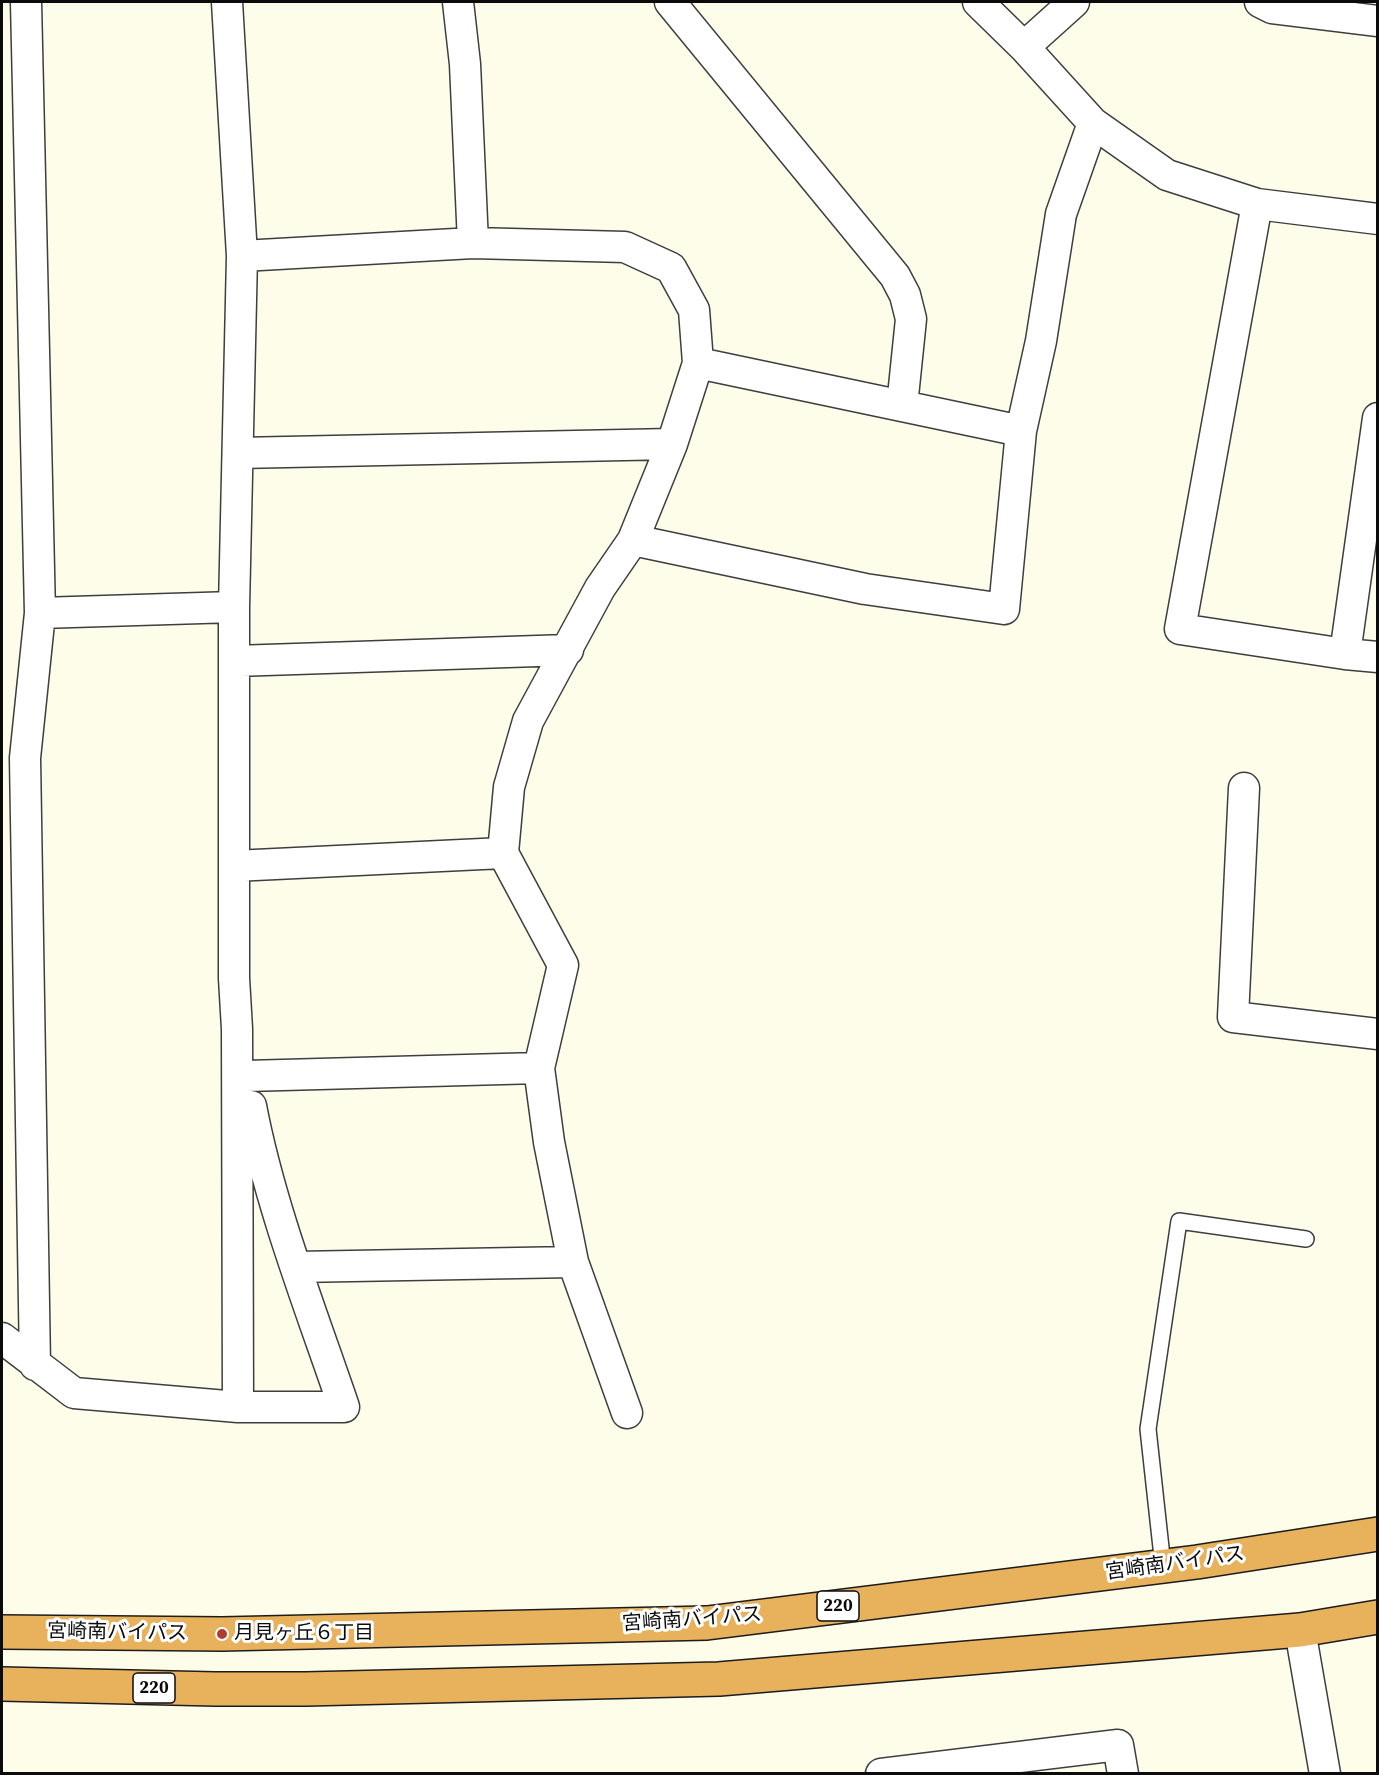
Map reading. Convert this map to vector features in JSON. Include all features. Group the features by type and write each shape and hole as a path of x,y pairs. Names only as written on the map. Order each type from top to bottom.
{"highway":[{"name":"宮崎南バイパス","path":"2,1632 222,1634 707,1623 1163,1566 1377,1534"},
{"name":"220","path":"2,1684 306,1689 719,1679 1300,1630 1377,1617"}],"street":[{"path":"26,2 40,613 13,758 35,1365"},
{"path":"226,2 242,256 234,607 234,978 237,1029 238,1407"},
{"path":"458,2 465,64 473,243"},
{"path":"670,2 895,276 905,295 911,319 902,406"},
{"path":"978,2 1024,47 1093,123 1167,175 1257,204 1377,219"},
{"path":"1024,47 1074,2"},
{"path":"1260,2 1272,8 1377,21"},
{"path":"633,540 865,589 1004,609 1021,431 1041,341 1061,214 1093,123"},
{"path":"1257,204 1180,629 1377,657"},
{"path":"242,256 473,243 625,247 671,268 694,310 698,363 672,444 633,540 600,588 528,721 509,788 502,853 563,965 539,1068 549,1142 573,1262 627,1413"},
{"path":"698,363 1021,431"},
{"path":"1345,654 1377,418"},
{"path":"238,453 672,444"},
{"path":"40,613 234,607"},
{"path":"235,661 568,650"},
{"path":"1244,788 1233,1017 1377,1034"},
{"path":"234,866 502,853"},
{"path":"2,1338 74,1393 238,1407 344,1407 258,1146 237,1029"},
{"path":"246,1076 539,1068"},
{"path":"296,1267 573,1262"},
{"path":"1300,1630 1325,1773"},
{"path":"881,1773 1118,1745 1123,1773"}],"lane":[{"path":"1163,1566 1148,1429 1179,1221 1306,1239"}],"place":[{"name":"月見ヶ丘６丁目","path":"222,1634"}]}
